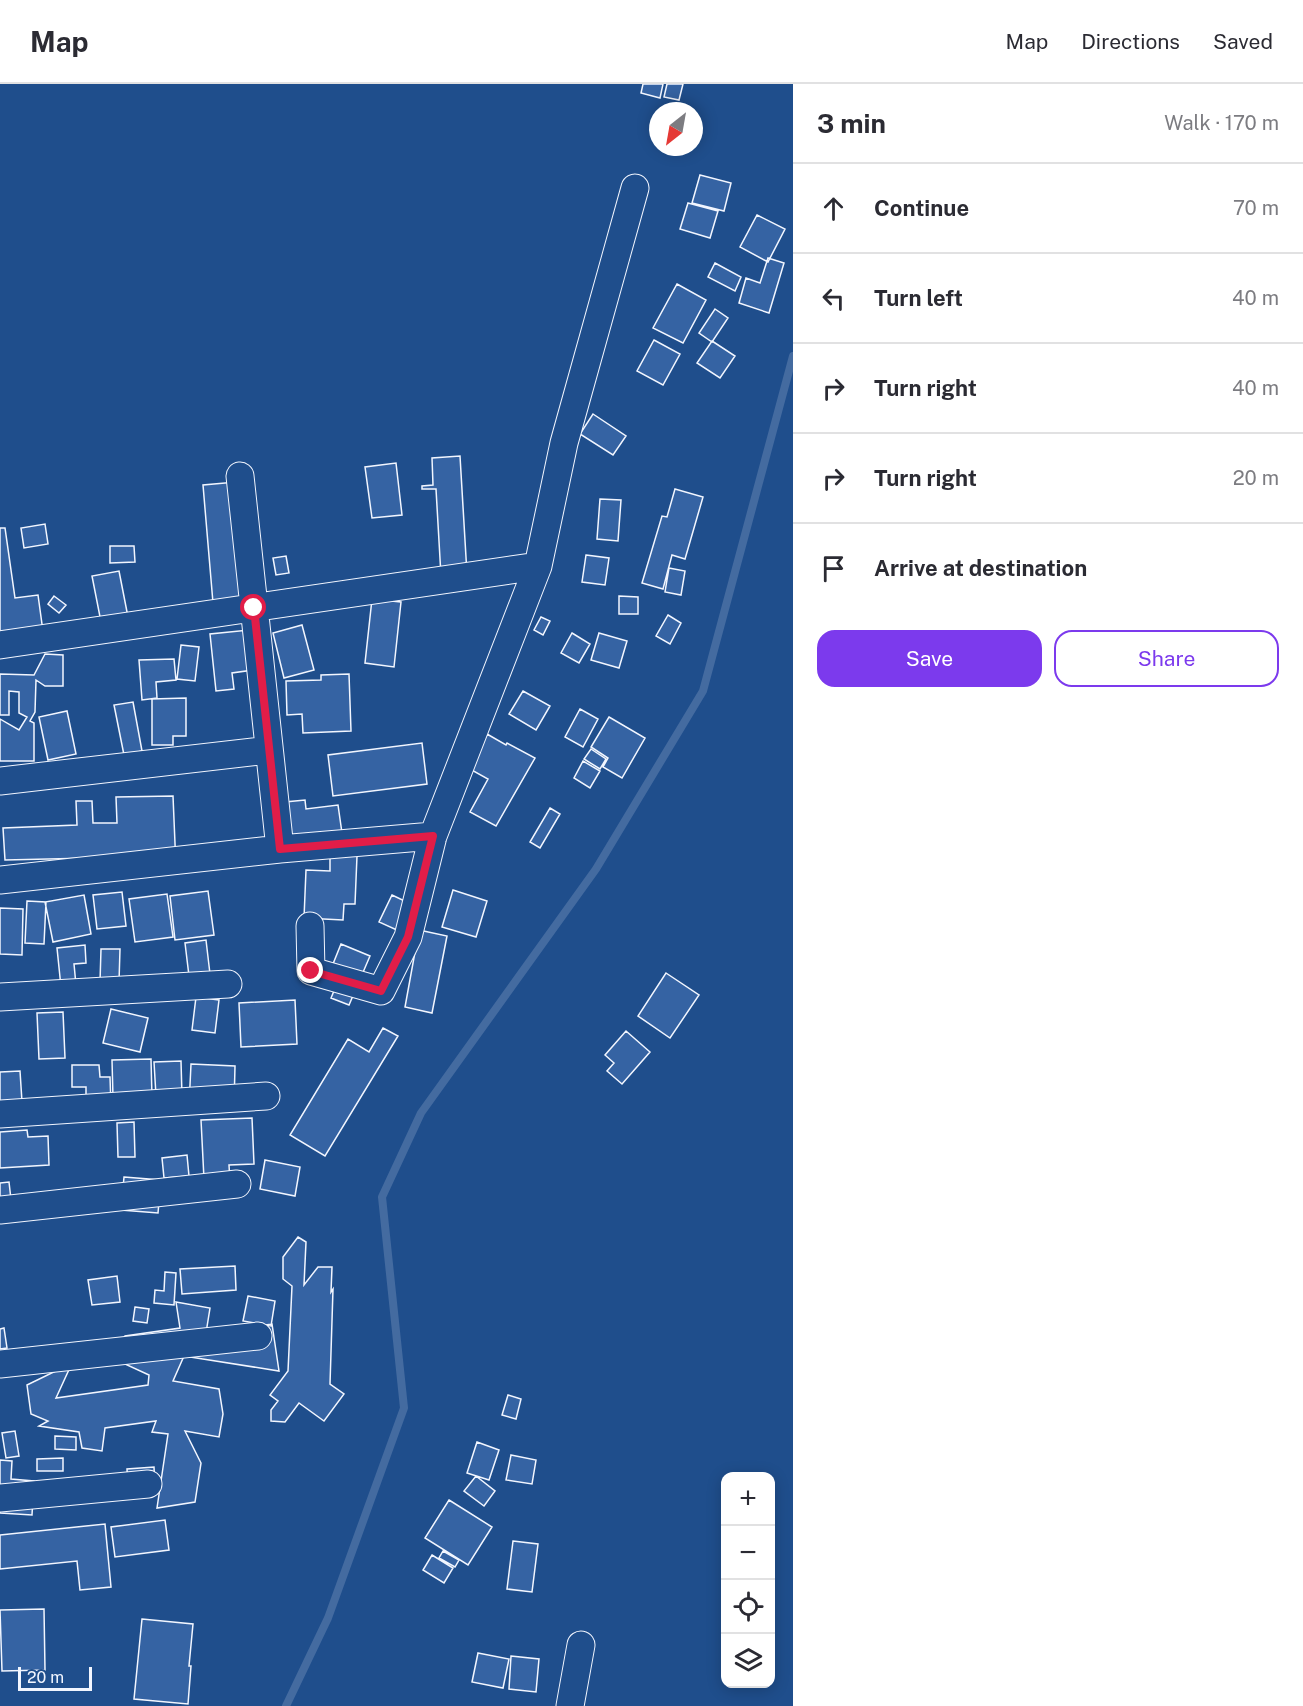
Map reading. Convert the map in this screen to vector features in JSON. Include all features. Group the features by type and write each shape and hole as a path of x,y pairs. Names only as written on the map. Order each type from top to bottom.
{"street":[{"path":"310,926 311,971 381,991 408,937 433,836 538,566 564,443 635,188"},
{"path":"240,476 280,849"},
{"path":"0,645 538,566"},
{"path":"0,781 269,750"},
{"path":"0,880 280,849 433,836"},
{"path":"0,997 228,984"},
{"path":"0,1114 266,1096"},
{"path":"0,1210 237,1184"},
{"path":"0,1364 258,1336"},
{"path":"0,1498 148,1484"},
{"path":"570,1706 580,1645"}],"building":[{"path":"643,84 663,84 660,98 641,93"},
{"path":"667,84 683,84 679,100 664,97"},
{"path":"700,175 731,183 724,211 692,203"},
{"path":"688,203 718,211 710,238 680,229"},
{"path":"757,215 785,229 768,262 740,247"},
{"path":"768,258 784,263 769,313 739,303 746,278 760,283"},
{"path":"715,263 741,277 735,291 708,277"},
{"path":"677,284 706,300 683,343 653,328"},
{"path":"715,309 728,318 712,342 699,333"},
{"path":"654,340 680,354 663,385 637,371"},
{"path":"712,341 735,356 720,378 697,363"},
{"path":"593,414 626,436 613,455 580,434"},
{"path":"460,456 467,574 441,576 436,489 422,489 422,486 433,485 432,458"},
{"path":"396,463 402,515 372,518 365,467"},
{"path":"236,482 246,600 213,603 203,485"},
{"path":"675,489 703,497 685,559 672,555 663,589 642,583 662,516 667,517"},
{"path":"600,499 621,500 618,541 597,539"},
{"path":"45,524 48,544 24,548 21,528"},
{"path":"0,528 5,528 15,598 38,595 45,646 0,652"},
{"path":"110,546 134,546 135,562 110,563"},
{"path":"586,555 609,558 605,585 582,582"},
{"path":"286,556 289,573 276,575 273,558"},
{"path":"669,568 685,571 681,595 665,592"},
{"path":"119,571 128,617 101,622 92,576"},
{"path":"54,596 66,605 59,613 48,604"},
{"path":"619,596 638,597 638,614 619,614"},
{"path":"372,599 401,602 394,667 365,663"},
{"path":"668,615 681,623 670,644 656,636"},
{"path":"541,617 550,621 543,635 534,630"},
{"path":"302,625 314,670 284,678 273,633"},
{"path":"249,630 253,670 232,673 234,689 216,691 210,634"},
{"path":"572,633 590,644 579,663 561,653"},
{"path":"599,633 627,641 619,668 591,660"},
{"path":"181,645 199,647 195,681 177,679"},
{"path":"45,654 63,655 63,686 45,686 36,680 35,712 30,721 34,723 34,761 0,761 0,719 19,730 27,717 19,713 19,692 9,691 9,715 0,715 0,674 34,675"},
{"path":"174,659 176,680 156,682 157,698 142,700 139,660"},
{"path":"349,674 351,731 303,733 302,714 287,715 286,681 321,680 321,675"},
{"path":"523,691 550,706 536,730 509,714"},
{"path":"186,698 186,736 173,736 173,745 152,745 152,699"},
{"path":"133,702 142,751 124,755 114,705"},
{"path":"580,709 598,719 583,747 565,737"},
{"path":"67,711 76,754 48,760 39,717"},
{"path":"609,717 645,738 622,778 603,767 608,758 591,747"},
{"path":"487,734 535,758 496,826 470,812 488,779 468,768"},
{"path":"422,743 427,784 333,796 328,755"},
{"path":"591,749 606,759 600,769 584,759"},
{"path":"583,761 600,771 590,788 574,778"},
{"path":"173,796 176,867 92,858 5,860 3,828 77,825 76,801 92,801 93,823 117,823 116,797"},
{"path":"305,800 306,809 338,805 344,847 292,854 285,802"},
{"path":"550,808 560,814 540,848 530,842"},
{"path":"330,854 357,856 355,904 344,904 343,920 304,918 306,870 330,871"},
{"path":"453,890 487,901 476,937 442,927"},
{"path":"208,891 214,935 175,940 170,896"},
{"path":"122,892 126,926 97,929 93,895"},
{"path":"167,894 173,937 135,942 129,899"},
{"path":"84,895 91,934 53,942 45,902"},
{"path":"392,895 411,904 399,931 379,922"},
{"path":"27,901 46,902 44,944 25,943"},
{"path":"0,908 23,909 22,955 0,954"},
{"path":"419,930 447,936 432,1013 405,1007"},
{"path":"206,940 210,974 189,976 185,943"},
{"path":"341,944 370,956 349,1005 331,998 339,979 329,974"},
{"path":"85,945 86,963 74,964 76,985 61,987 57,948"},
{"path":"101,949 120,949 119,982 100,982"},
{"path":"666,973 699,995 670,1038 638,1016"},
{"path":"196,997 219,1000 215,1033 192,1030"},
{"path":"295,1000 297,1044 241,1047 239,1003"},
{"path":"111,1009 148,1018 140,1052 103,1043"},
{"path":"63,1012 65,1058 39,1059 37,1013"},
{"path":"383,1028 398,1036 325,1156 290,1135 348,1039 369,1052"},
{"path":"626,1031 650,1052 622,1084 607,1071 614,1063 605,1055"},
{"path":"151,1059 152,1097 113,1098 112,1060"},
{"path":"181,1061 182,1096 156,1096 154,1062"},
{"path":"191,1064 235,1066 234,1107 189,1106"},
{"path":"72,1065 99,1065 100,1077 110,1077 111,1106 86,1106 86,1087 72,1087"},
{"path":"20,1071 23,1117 0,1118 0,1072"},
{"path":"252,1118 254,1164 229,1165 231,1198 205,1199 201,1120"},
{"path":"134,1122 135,1157 118,1157 117,1123"},
{"path":"27,1130 28,1137 48,1136 49,1165 0,1168 0,1132"},
{"path":"187,1155 189,1176 164,1178 162,1158"},
{"path":"265,1160 300,1167 295,1196 260,1189"},
{"path":"124,1177 161,1180 158,1213 121,1210"},
{"path":"9,1182 13,1217 0,1218 0,1183"},
{"path":"298,1237 306,1242 304,1285 318,1267 332,1267 330,1384 344,1394 324,1421 299,1403 285,1422 271,1421 271,1410 278,1401 270,1395 288,1371 292,1286 283,1279 283,1257"},
{"path":"235,1266 236,1290 182,1294 180,1269"},
{"path":"165,1272 176,1273 174,1305 154,1303 155,1290 164,1291"},
{"path":"117,1276 120,1302 92,1305 88,1280"},
{"path":"248,1296 275,1301 271,1326 243,1321"},
{"path":"176,1302 210,1308 206,1333 272,1324 279,1371 184,1356 173,1381 219,1389 223,1414 219,1437 185,1431 201,1463 195,1502 157,1508 168,1434 152,1432 156,1421 105,1428 102,1451 82,1448 79,1432 39,1426 48,1421 31,1414 27,1385 72,1363 56,1398 148,1385 149,1375 114,1359 125,1336 180,1328"},
{"path":"135,1307 149,1309 147,1323 133,1321"},
{"path":"4,1328 7,1348 0,1349 0,1329"},
{"path":"508,1395 521,1399 516,1419 502,1415"},
{"path":"15,1431 19,1456 6,1458 2,1433"},
{"path":"55,1436 76,1437 76,1450 55,1449"},
{"path":"477,1442 499,1450 489,1480 467,1473"},
{"path":"511,1455 536,1460 532,1484 506,1480"},
{"path":"63,1458 63,1471 37,1471 37,1459"},
{"path":"0,1460 12,1461 11,1479 34,1481 32,1515 0,1513"},
{"path":"154,1467 155,1487 128,1489 127,1469"},
{"path":"476,1476 495,1491 484,1506 464,1491"},
{"path":"449,1500 492,1527 468,1565 425,1538"},
{"path":"165,1520 169,1550 115,1557 111,1527"},
{"path":"105,1524 111,1587 80,1590 77,1561 0,1569 0,1535"},
{"path":"513,1541 538,1544 532,1592 507,1589"},
{"path":"443,1551 459,1560 455,1567 439,1558"},
{"path":"432,1555 453,1568 444,1583 423,1570"},
{"path":"44,1609 45,1670 2,1671 0,1610"},
{"path":"142,1619 193,1624 188,1704 134,1699"},
{"path":"478,1653 509,1659 503,1688 472,1682"},
{"path":"511,1656 539,1659 536,1692 509,1689"}],"waterway":[{"path":"286,1706 328,1618 404,1408 382,1197 421,1113 596,869 703,691 793,356"}],"route":[{"path":"254,608 280,849 433,836 408,937 381,991 311,971"}]}
